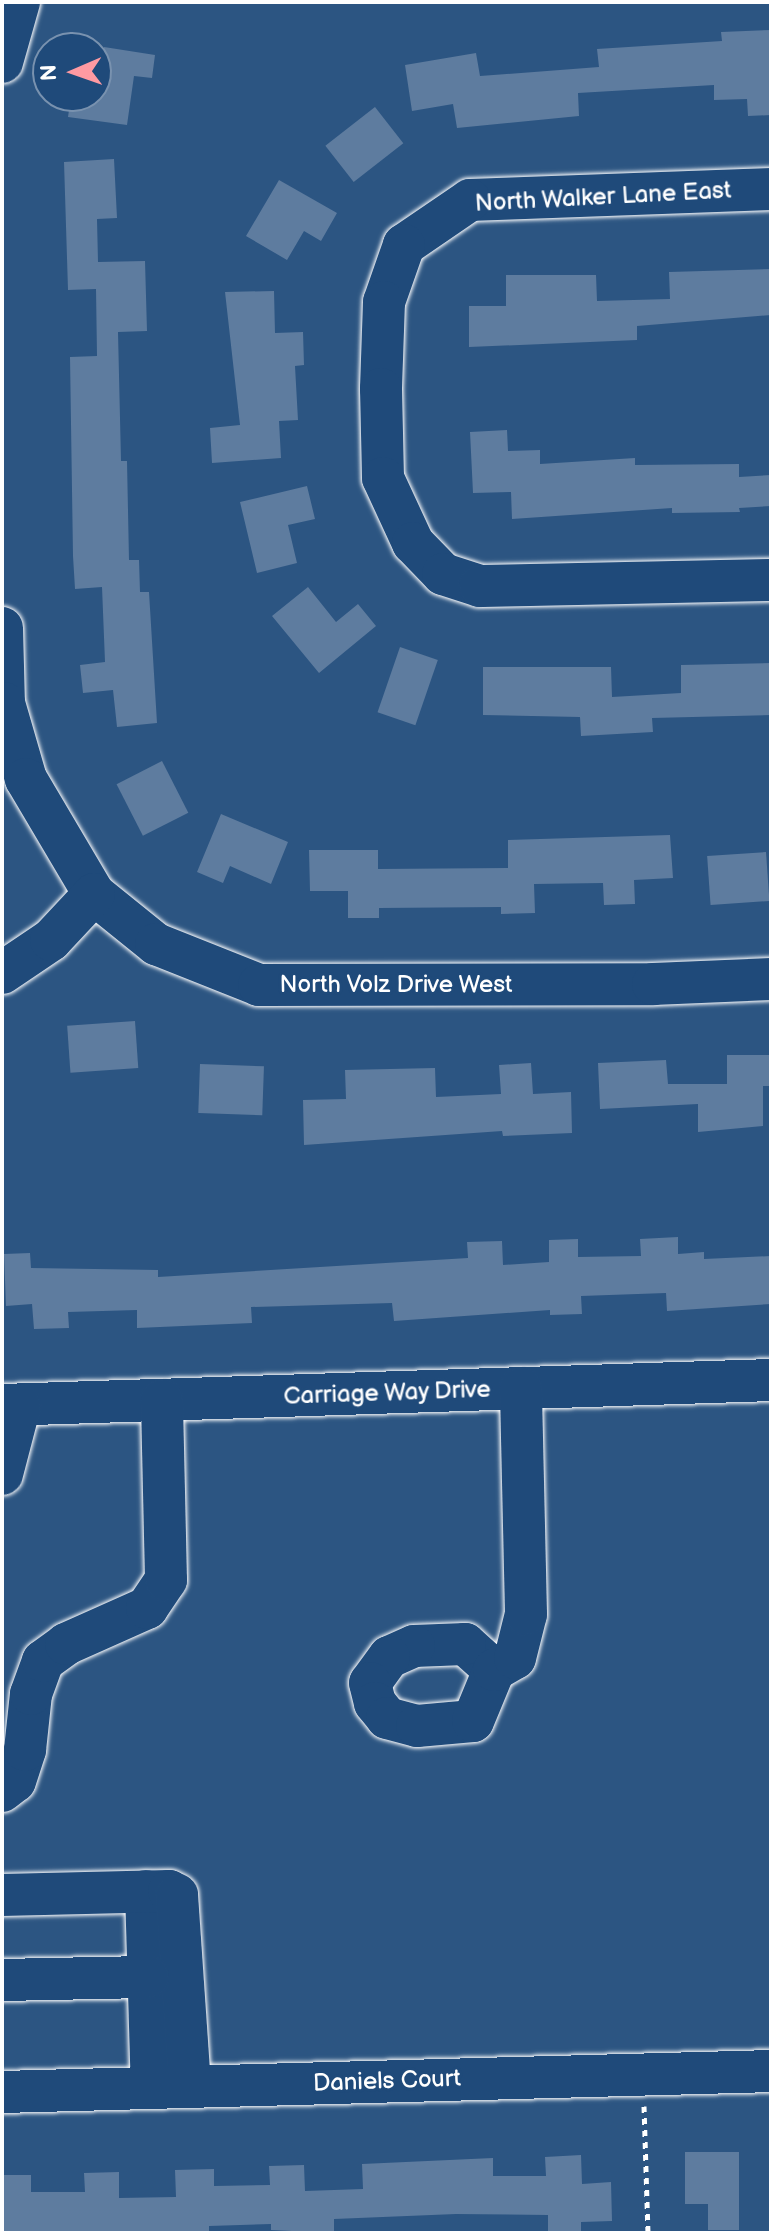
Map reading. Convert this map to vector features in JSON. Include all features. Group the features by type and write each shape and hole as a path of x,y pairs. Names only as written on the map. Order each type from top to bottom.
{"street":[{"path":"2,62 19,2"},
{"name":"North Walker Lane East","path":"771,189 470,200 404,245 384,302 381,389 383,478 413,543 443,574 480,586 771,580"},
{"name":"North Volz Drive West","path":"2,628 4,703 26,779 94,894 156,944 259,985 653,984 771,979"},
{"path":"2,973 51,940 94,894"},
{"name":"Carriage Way Drive","path":"11,1405 771,1380"},
{"path":"494,1670 515,1658 526,1614 521,1388"},
{"path":"2,1791 15,1781 25,1750 31,1694 43,1661 66,1644 147,1608 166,1580 162,1400"},
{"path":"2,1474 11,1405"},
{"path":"146,1891 148,1977 171,2087"},
{"path":"2,1895 169,1891 181,1901 171,2087"},
{"path":"2,1980 148,1977"},
{"name":"Daniels Court","path":"2,2092 771,2071"}],"path":[{"path":"643,2074 648,2233"}],"building":[{"path":"771,30 771,115 748,116 747,99 714,100 714,85 578,93 579,116 457,128 453,104 412,111 405,65 476,53 480,76 599,67 597,49 722,41 721,32"},
{"path":"112,48 155,55 152,78 134,76 127,125 68,117 69,112 112,112"},
{"path":"375,107 403,143 354,182 325,146"},
{"path":"114,159 117,218 97,219 98,262 145,261 147,331 118,332 121,461 127,461 129,560 139,560 140,592 149,592 157,723 117,727 113,690 83,693 80,665 105,662 102,587 75,589 73,556 70,357 97,356 96,289 68,290 64,162"},
{"path":"279,180 337,213 321,241 304,231 287,260 246,236"},
{"path":"771,269 771,315 637,326 637,340 469,347 469,306 506,306 506,275 596,275 597,301 670,299 669,272"},
{"path":"274,291 275,333 303,332 304,365 295,366 298,420 279,421 281,458 212,463 210,428 240,425 225,292"},
{"path":"507,430 508,451 540,450 540,464 635,458 635,465 739,464 739,477 771,475 771,506 739,508 740,512 672,513 672,508 512,519 511,492 473,493 470,432"},
{"path":"307,486 315,519 288,525 297,563 257,573 240,502"},
{"path":"308,587 336,622 358,604 376,626 319,673 272,616"},
{"path":"400,647 438,660 415,725 378,712"},
{"path":"771,663 771,715 652,718 653,732 581,736 580,717 483,715 483,667 611,667 612,697 681,693 681,665"},
{"path":"162,761 188,813 143,836 117,784"},
{"path":"221,814 288,842 271,884 230,866 223,883 197,872"},
{"path":"670,835 673,878 634,880 635,904 604,905 603,883 534,884 535,913 501,914 501,907 379,908 379,918 348,918 348,891 310,891 309,850 378,850 378,869 508,868 508,840"},
{"path":"766,852 769,901 711,905 707,856"},
{"path":"135,1021 138,1068 70,1073 67,1026"},
{"path":"727,1055 771,1055 771,1086 763,1086 763,1126 698,1132 698,1104 600,1109 598,1063 666,1060 668,1084 727,1084"},
{"path":"531,1063 533,1094 571,1092 572,1133 503,1136 502,1131 304,1145 303,1100 346,1099 345,1070 435,1068 436,1097 501,1094 499,1065"},
{"path":"200,1064 264,1066 262,1115 198,1113"},
{"path":"678,1237 678,1254 704,1252 704,1259 771,1256 771,1304 667,1311 666,1293 581,1296 582,1314 550,1315 550,1310 394,1321 392,1303 251,1307 252,1323 137,1328 137,1310 68,1312 69,1328 34,1329 32,1304 6,1306 4,1254 30,1253 31,1268 158,1270 158,1277 468,1258 467,1242 502,1241 503,1265 549,1262 549,1240 578,1239 578,1257 641,1256 640,1239"},
{"path":"685,2152 739,2152 739,2230 708,2230 708,2204 685,2204"},
{"path":"581,2155 582,2184 611,2182 612,2221 581,2222 581,2233 548,2233 548,2215 456,2214 334,2219 334,2233 271,2230 271,2224 209,2226 209,2233 2,2232 2,2175 31,2175 31,2192 85,2192 84,2173 119,2172 119,2198 176,2197 175,2170 214,2169 214,2186 270,2185 269,2166 304,2165 305,2191 363,2189 362,2164 493,2158 493,2176 546,2176 545,2157"}]}
